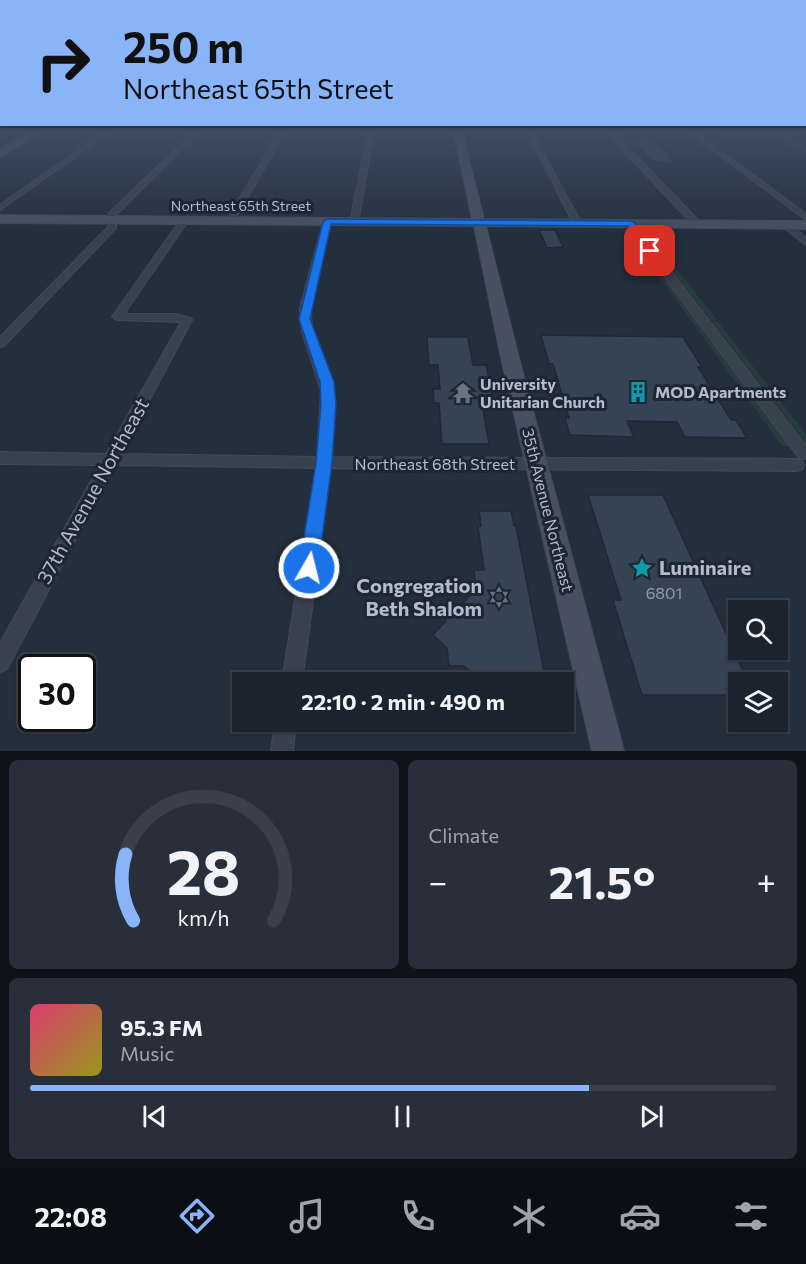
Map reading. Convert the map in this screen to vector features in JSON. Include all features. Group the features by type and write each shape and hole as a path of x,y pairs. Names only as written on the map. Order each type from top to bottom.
{"main road":[{"name":"35th Avenue Northeast","path":"464,163 608,751"},
{"name":"Northeast 65th Street","path":"0,219 806,225"}],"street":[{"path":"0,208 64,163"},
{"path":"0,344 113,226 112,215 165,163"},
{"path":"230,221 264,163"},
{"path":"354,222 365,163"},
{"path":"545,163 577,223"},
{"path":"639,163 697,224"},
{"path":"734,163 806,218"},
{"name":"37th Avenue Northeast","path":"0,662 187,320 176,317 117,317 184,221"},
{"path":"293,672 324,463 328,404 327,382 304,319 327,222"},
{"path":"630,224 803,462"},
{"path":"786,225 806,242"},
{"name":"Northeast 68th Street","path":"0,458 324,463 803,462"},
{"path":"282,751 285,732"}],"green space":[{"path":"661,256 669,260 717,320 711,320"},
{"path":"658,275 663,275 790,446 782,446"},
{"path":"712,321 718,322 806,434 806,443"}],"building":[{"path":"539,230 555,230 563,247 547,248"},
{"name":"MOD Apartments","path":"541,335 683,337 702,367 698,367 731,420 736,420 747,438 685,437 677,422 627,421 634,437 570,435 565,418 569,418 553,364 549,364"},
{"name":"University Unitarian Church","path":"427,337 468,337 473,365 486,365 493,398 481,398 489,444 442,444 439,403 434,403 433,389 440,389 438,365 429,365"},
{"path":"588,495 663,495 728,638 728,660 738,660 743,672 728,672 728,695 642,695 613,600 621,600"},
{"name":"Congregation Beth Shalom","path":"479,511 511,511 514,526 516,526 544,672 470,672 464,666 449,666 447,648 433,635 446,621 445,606 460,606 476,589 474,570 484,570 478,526 481,526"}],"place":[{"name":"MOD Apartments","path":"638,392"},
{"name":"University Unitarian Church","path":"463,393"},
{"name":"Luminaire","path":"642,568"},
{"name":"Congregation Beth Shalom","path":"499,597"}],"route":[{"path":"309,568 324,463 328,404 327,382 304,319 327,222 630,224 650,251"}]}
